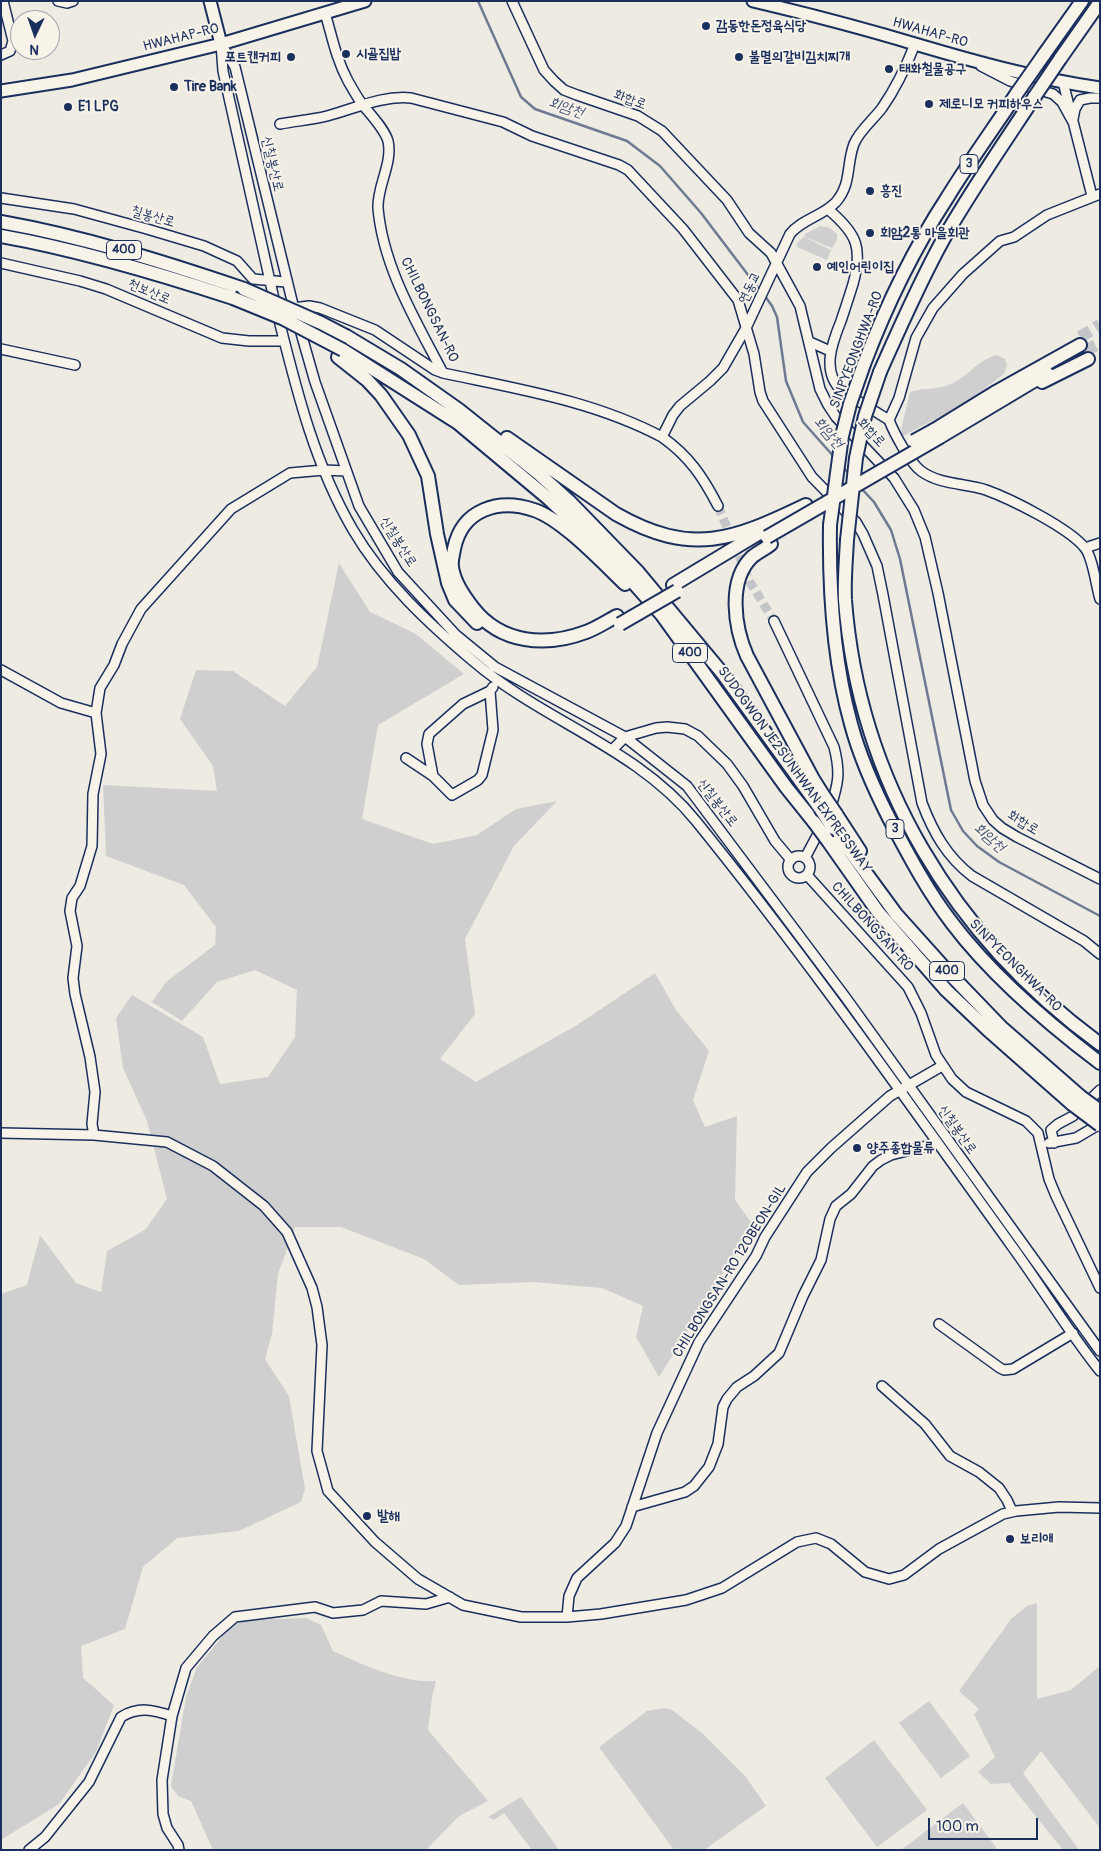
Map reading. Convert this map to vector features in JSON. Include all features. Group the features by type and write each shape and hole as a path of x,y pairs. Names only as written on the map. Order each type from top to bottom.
{"highway":[{"path":"1045,54 1073,1"},
{"name":"SINPYEONGHWA-RO","path":"1082,1 946,199 886,311 864,364 850,404 842,436 830,525 830,568 832,612 839,666 850,724 879,798 900,840 951,922 1032,1007 1065,1036 1100,1062"},
{"name":"SINPYEONGHWA-RO","path":"1100,2 964,204 916,293 880,372 865,416 856,458 847,540 845,598 849,643 859,691 875,746 909,828 932,867 992,946 1046,1000 1100,1044"},
{"path":"1069,47 1100,13"},
{"name":"SUDOGWON JE2SUNHWAN EXPRESSWAY","path":"1,222 45,230 155,259 244,290 320,323 346,336 400,369 459,410 538,473 570,502 638,572 723,674 822,802 833,828 896,914 949,974 1100,1125"},
{"name":"400","path":"1,236 48,244 174,278 207,294 236,302 290,331 341,354"},
{"path":"341,354 381,395 409,435 428,476 437,534 448,583 455,600 479,625 500,638 521,647 538,649 557,648 585,641 766,534 837,497 937,433 994,393 1083,348 981,412 937,433 806,505 766,534 741,576 736,598 740,640 813,779 822,802 836,814 896,914"},
{"name":"SUDOGWON JE2SUNHWAN EXPRESSWAY","path":"341,354 458,423 549,499 608,554 680,639 878,912 946,990 987,1029 1076,1100 1100,1111"},
{"path":"400,369 459,403 593,499 633,523 686,539 721,539 766,534"},
{"path":"618,620 589,631 550,640 531,641 501,631 478,614 458,585 452,561 457,537 468,520 484,509 495,505 519,506 534,510 551,518 563,527 680,639"}],"main road":[{"path":"210,1 222,44"},
{"name":"HWAHAP-RO","path":"1,92 72,80 222,44 364,1"},
{"name":"HWAHAP-RO","path":"753,1 972,61 1062,82 1100,88"}],"street":[{"path":"1,55 10,51 13,42 3,1"},
{"path":"58,1 68,3 73,1"},
{"name":"화합로","path":"512,1 544,70 554,82 564,90 638,116 662,131 727,200 749,233 771,253 776,267 800,306 820,389 828,405 836,417 894,478 914,510 925,537 975,781 984,805 993,820 1017,838 1100,879"},
{"path":"326,12 339,62 362,104"},
{"name":"신칠봉산로","path":"222,44 235,67 286,282 315,382 359,506 398,572 456,635 496,667 626,737 687,786 846,998 1100,1351"},
{"name":"신칠봉산로","path":"222,44 223,71 298,399 331,489 354,532 389,579 434,628 498,681 612,750 658,781 693,817 779,926 1037,1280 1100,1371"},
{"path":"914,44 904,71 890,96 856,140 846,188 828,210 845,224 858,249 856,274 830,351 832,372 838,387 889,420 894,434 919,469 927,475 938,480 985,490 1019,505 1056,525 1085,548 1100,599"},
{"path":"972,61 1010,81 1053,94 1062,102 1073,122"},
{"path":"1062,82 1096,195"},
{"path":"280,124 324,116 362,104 397,97 411,98 503,122 532,136 619,165 628,170 683,229 733,294 741,307 754,354 763,401 812,477 856,522 872,551 883,595 922,803 930,824 939,839 950,855 972,876 1084,941 1100,954"},
{"path":"1073,122 1075,109 1080,100 1084,98 1100,98"},
{"name":"CHILBONGSAN-RO","path":"362,104 388,142 388,158 378,200 380,229 384,244 412,312 443,373 572,401 626,420 662,437 694,465 705,480 718,506"},
{"name":"화합로","path":"889,420 899,398 916,338 934,308 963,274 1000,241 1014,237 1046,215 1096,195"},
{"name":"칠봉산로","path":"1,198 74,209 171,236 229,256 237,261 252,279 286,282"},
{"name":"연동교","path":"746,328 787,240 794,230 828,210"},
{"name":"천보산로","path":"1,263 71,278 106,289 222,338 249,341 284,341"},
{"path":"293,308 320,308 375,330 435,370 443,373"},
{"path":"662,437 673,415 680,406 723,368 746,328"},
{"path":"810,342 830,351"},
{"path":"1,349 75,365"},
{"path":"94,1135 92,1124 94,1092 90,1057 75,994 73,978 78,946 70,911 72,898 80,886 92,846 93,794 101,754 96,713 100,688 114,665 122,644 141,609 232,508 290,474 324,470 346,471"},
{"path":"1085,548 1100,543"},
{"path":"774,621 834,747 839,766 837,786 830,812 805,858"},
{"path":"1,670 61,703 96,713"},
{"path":"433,776 427,744 429,734 463,704 490,691 498,681"},
{"path":"406,758 433,776 452,796 481,778 493,730 490,691"},
{"path":"612,750 626,737 667,726 685,729 698,736 727,764 743,786 775,841 791,860"},
{"path":"798,856 805,858 810,864 807,875 801,878 791,875 788,869 791,860 798,856"},
{"name":"CHILBONGSAN-RO","path":"807,875 908,987 922,1013 936,1055 952,1079 966,1092 1032,1126 1038,1133 1049,1179 1100,1288"},
{"name":"CHILBONGSAN-RO 120BEON-GIL","path":"567,1617 569,1596 577,1578 615,1543 626,1526 657,1433 699,1342 756,1256 765,1237 807,1172 890,1096 942,1066"},
{"path":"1054,1143 1051,1130 1073,1116 1100,1090"},
{"path":"1042,1144 1076,1138 1100,1125"},
{"path":"1,1133 94,1135 167,1142 213,1166 264,1206 286,1232 312,1288 317,1307 322,1345 317,1451 328,1491 382,1548 418,1579 463,1605 521,1617 567,1617 601,1614 686,1600 722,1588 797,1542 816,1538 831,1544 865,1572 889,1579 904,1575 939,1549 996,1516 1012,1511 1059,1507 1100,1508"},
{"name":"신칠봉산로","path":"632,1508 685,1492 694,1486 709,1468 718,1444 723,1407 737,1387 754,1376 779,1353 803,1296 821,1260 830,1219 836,1206 851,1194 873,1166 881,1160 938,1144"},
{"path":"939,1324 1004,1370 1012,1369 1073,1333"},
{"path":"882,1386 925,1424 950,1456 979,1472 999,1488 1012,1511"},
{"path":"179,1850 178,1845 167,1828 163,1814 162,1780 172,1716 186,1668 213,1636 235,1618 315,1607 333,1613 363,1610 381,1601 426,1604 450,1597"},
{"path":"29,1850 45,1837 90,1782 121,1717 140,1709 172,1716"}],"shaded area":[{"path":"820,226 830,228 837,234 837,240 832,248 805,237 805,234"},
{"path":"804,237 831,250 827,260 797,247 797,243"},
{"path":"997,355 1005,359 1007,365 1004,374 977,394 943,415 903,436 901,430 910,392 936,388 959,380 984,360"},
{"path":"339,563 370,612 416,634 464,674 378,725 362,819 433,844 477,835 516,809 557,801 514,846 465,939 475,1014 440,1059 476,1082 577,1025 655,973 676,1010 709,1051 693,1100 705,1127 737,1116 735,1200 753,1225 659,1377 636,1337 643,1306 602,1288 534,1282 459,1285 424,1259 341,1227 295,1227 278,1274 272,1334 265,1359 289,1396 305,1489 301,1502 239,1531 177,1538 143,1567 125,1629 81,1646 83,1678 114,1705 96,1752 59,1804 1,1840 1,1294 27,1285 40,1235 76,1283 101,1292 107,1251 145,1230 167,1199 147,1121 123,1068 116,1018 132,995 203,1037 220,1084 268,1077 295,1037 297,990 255,970 217,982 182,1021 152,1002 166,982 215,945 216,927 184,885 106,856 103,785 217,791 213,766 180,719 196,670 233,671 285,706 317,667"},
{"path":"1037,1603 1037,1699 1071,1690 1100,1666 1100,1828 1041,1751 1023,1773 1079,1850 1063,1850 1009,1783 991,1784 978,1772 995,1757 974,1714 979,1709 959,1691 1011,1619 1027,1606"},
{"path":"306,1618 321,1625 333,1651 383,1672 411,1679 436,1681 428,1730 488,1801 459,1816 426,1850 213,1850 191,1801 178,1796 171,1786 186,1697 197,1667 232,1625 249,1620"},
{"path":"929,1701 970,1756 941,1778 899,1723"},
{"path":"664,1708 672,1710 702,1733 746,1777 766,1806 704,1850 674,1850 599,1747 647,1711"},
{"path":"874,1740 927,1810 877,1847 825,1778"},
{"path":"521,1797 559,1850 532,1850 504,1813 494,1820 488,1817"},
{"path":"963,1803 998,1850 901,1850"}],"waterway":[{"name":"회암천","path":"478,1 521,97 535,109 627,141 660,166 701,213 761,292"},
{"name":"회암천","path":"765,296 777,317 786,381 803,422 835,458"},
{"name":"회암천","path":"842,466 850,475"},
{"name":"회암천","path":"860,487 874,502 891,530 900,559 951,810 963,831 977,846 999,862 1100,916"}],"tunnel":[{"path":"1080,337 1100,325"},
{"path":"1085,351 1100,343"},
{"path":"718,506 750,582 774,621"}],"place":[{"name":"감동한돈정육식당","path":"706,26"},
{"name":"시골집밥","path":"346,54"},
{"name":"포트캔커피","path":"291,57"},
{"name":"불멸의갈비김치찌개","path":"739,57"},
{"name":"태화철물공구","path":"889,69"},
{"name":"Tire Bank","path":"174,87"},
{"name":"제로니모 커피하우스","path":"929,104"},
{"name":"E1 LPG","path":"68,107"},
{"name":"흥진","path":"870,191"},
{"name":"회암2통 마을회관","path":"870,233"},
{"name":"예인어린이집","path":"817,267"},
{"name":"양주종합물류","path":"857,1148"},
{"name":"발해","path":"367,1516"},
{"name":"보리애","path":"1010,1539"}]}
